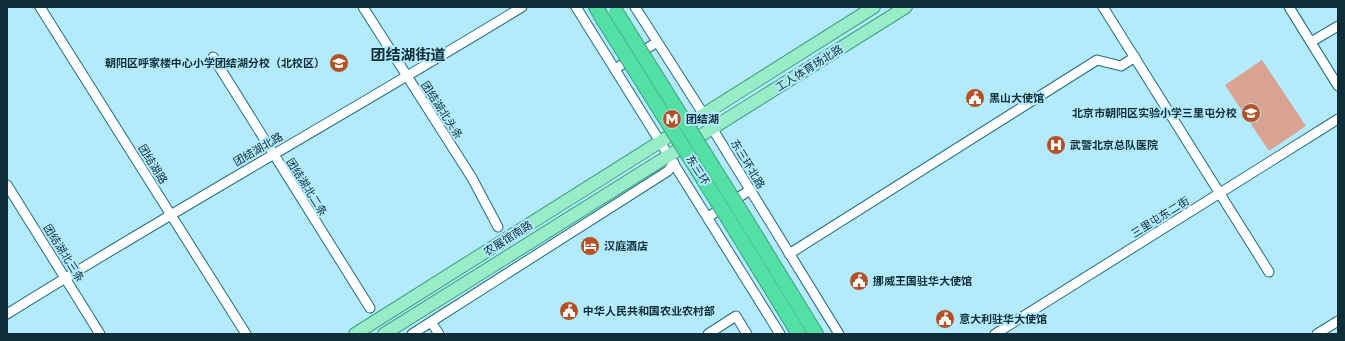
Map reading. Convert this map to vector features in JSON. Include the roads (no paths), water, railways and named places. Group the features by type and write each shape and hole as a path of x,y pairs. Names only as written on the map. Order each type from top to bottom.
{"highway":[{"name":"东三环","path":"596,7 799,334"},
{"name":"东三环","path":"615,9 816,334"}],"main road":[{"name":"工人体育场北路","path":"660,141 704,115 874,7"},
{"name":"工人体育场北路","path":"672,159 712,129 906,7"},
{"name":"农展馆南路","path":"355,334 660,141"},
{"name":"农展馆南路","path":"384,334 672,159"}],"street":[{"name":"团结湖路","path":"40,7 246,334"},
{"name":"团结湖北头条","path":"363,7 472,178 498,227"},
{"name":"团结湖北路","path":"7,314 170,213 407,77 522,7"},
{"path":"576,7 780,334"},
{"name":"东三环北路","path":"635,7 704,115 839,334"},
{"path":"1103,7 1268,272"},
{"path":"1289,7 1338,86"},
{"path":"1311,42 1338,26"},
{"path":"615,69 657,42"},
{"name":"团结湖北二条","path":"213,57 272,154 370,308"},
{"path":"789,254 1097,60 1121,66 1135,57"},
{"name":"三里屯东二街","path":"995,334 1338,119"},
{"path":"412,334 668,171 672,159"},
{"name":"团结湖北三条","path":"7,185 100,334"},
{"path":"708,217 750,190"},
{"path":"708,334 736,316 747,334"},
{"path":"1317,334 1338,321"},
{"path":"432,322 439,334"}],"place":[{"name":"朝阳区呼家楼中心小学团结湖分校（北校区）","path":"339,63"},
{"name":"黑山大使馆","path":"975,98"},
{"name":"北京市朝阳区实验小学三里屯分校","path":"1251,113"},
{"name":"团结湖","path":"672,119"},
{"name":"武警北京总队医院","path":"1056,145"},
{"name":"汉庭酒店","path":"590,246"},
{"name":"挪威王国驻华大使馆","path":"859,281"},
{"name":"中华人民共和国农业农村部","path":"569,311"},
{"name":"意大利驻华大使馆","path":"945,319"}],"district":[{"name":"团结湖街道","path":"408,55"}]}
